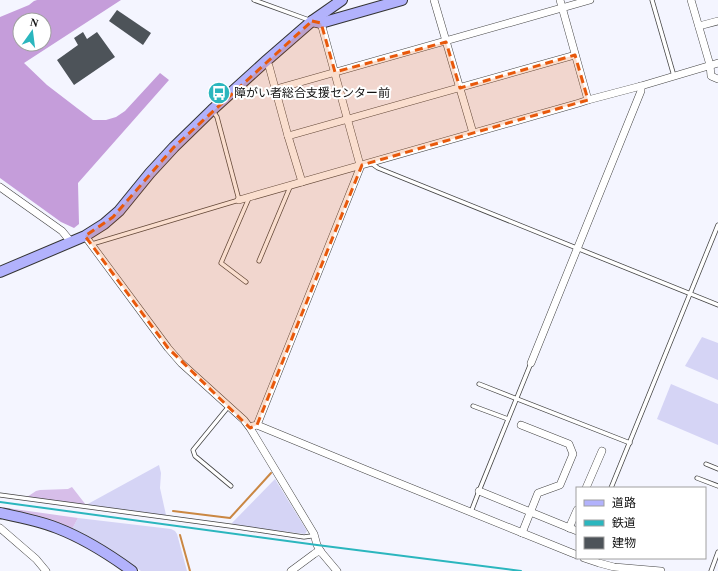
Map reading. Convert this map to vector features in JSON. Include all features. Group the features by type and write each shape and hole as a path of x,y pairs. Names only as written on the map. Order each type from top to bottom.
{"street":[{"path":"0,272 71,242 88,240 119,211 162,159 212,110 266,61 317,22 342,0"},
{"path":"317,22 402,0"},
{"path":"434,0 473,133"},
{"path":"560,0 588,100"},
{"path":"276,90 590,0"},
{"path":"691,0 710,66 711,76 718,79"},
{"path":"699,26 718,21"},
{"path":"250,428 257,425 360,168 335,72 317,22"},
{"path":"288,136 575,55"},
{"path":"266,61 269,66 302,182"},
{"path":"239,200 718,63"},
{"path":"531,363 641,86"},
{"path":"0,187 62,232 71,242"},
{"path":"88,240 168,348 181,363 244,420 314,534 321,552 337,571"},
{"path":"257,425 576,555"},
{"path":"521,425 569,444 573,454 560,485 538,493 522,533"},
{"path":"586,487 602,451"},
{"path":"479,491 576,531"},
{"path":"569,528 576,512"},
{"path":"0,513 37,522 75,536 132,571"},
{"path":"0,528 36,559 46,571"},
{"path":"291,571 317,552 321,552"},
{"path":"587,559 613,569 661,571"}],"lane":[{"path":"254,0 317,22"},
{"path":"652,0 674,76"},
{"path":"88,240 239,200 216,113 212,110"},
{"path":"371,162 378,168 718,305"},
{"path":"259,261 290,186"},
{"path":"246,282 221,263 249,197"},
{"path":"611,487 718,226"},
{"path":"471,512 531,363"},
{"path":"479,384 630,443"},
{"path":"229,406 193,450 195,456 231,486"},
{"path":"473,406 508,419"},
{"path":"706,464 718,469"},
{"path":"697,478 718,486"},
{"path":"0,495 304,537 314,534"},
{"path":"711,571 718,552"}],"highlighted area":[{"path":"312,21 321,23 335,72 446,42 460,88 575,55 588,100 362,165 257,425 250,428 168,348 85,236 113,217 174,147"}],"shaded area":[{"path":"37,0 121,0 52,45 52,12 12,12"},
{"path":"12,12 12,52 41,52 24,63 47,85 93,120 106,120 116,117 125,111 160,73 169,80 78,183 79,224 74,228 61,222 0,178 0,17"},
{"path":"702,337 718,343 718,380 685,366"},
{"path":"671,384 718,404 718,445 657,419"},
{"path":"159,465 161,473 160,488 166,515 163,516 86,505"},
{"path":"275,479 307,531 305,534 233,525 232,523"},
{"path":"72,487 86,505 27,497 40,490 68,489"},
{"path":"0,507 78,518 72,529"},
{"path":"78,518 171,529 177,534 187,571 141,571 93,540 72,529"}],"building":[{"path":"117,10 151,33 143,45 109,21"},
{"path":"83,32 87,39 97,32 115,57 74,85 57,60 78,45 74,38"}],"waterway":[{"path":"173,511 230,518 271,473"},
{"path":"180,535 190,571"}],"railway":[{"path":"0,502 521,571"}],"place":[{"name":"障がい者総合支援センター前","path":"219,93"}]}
